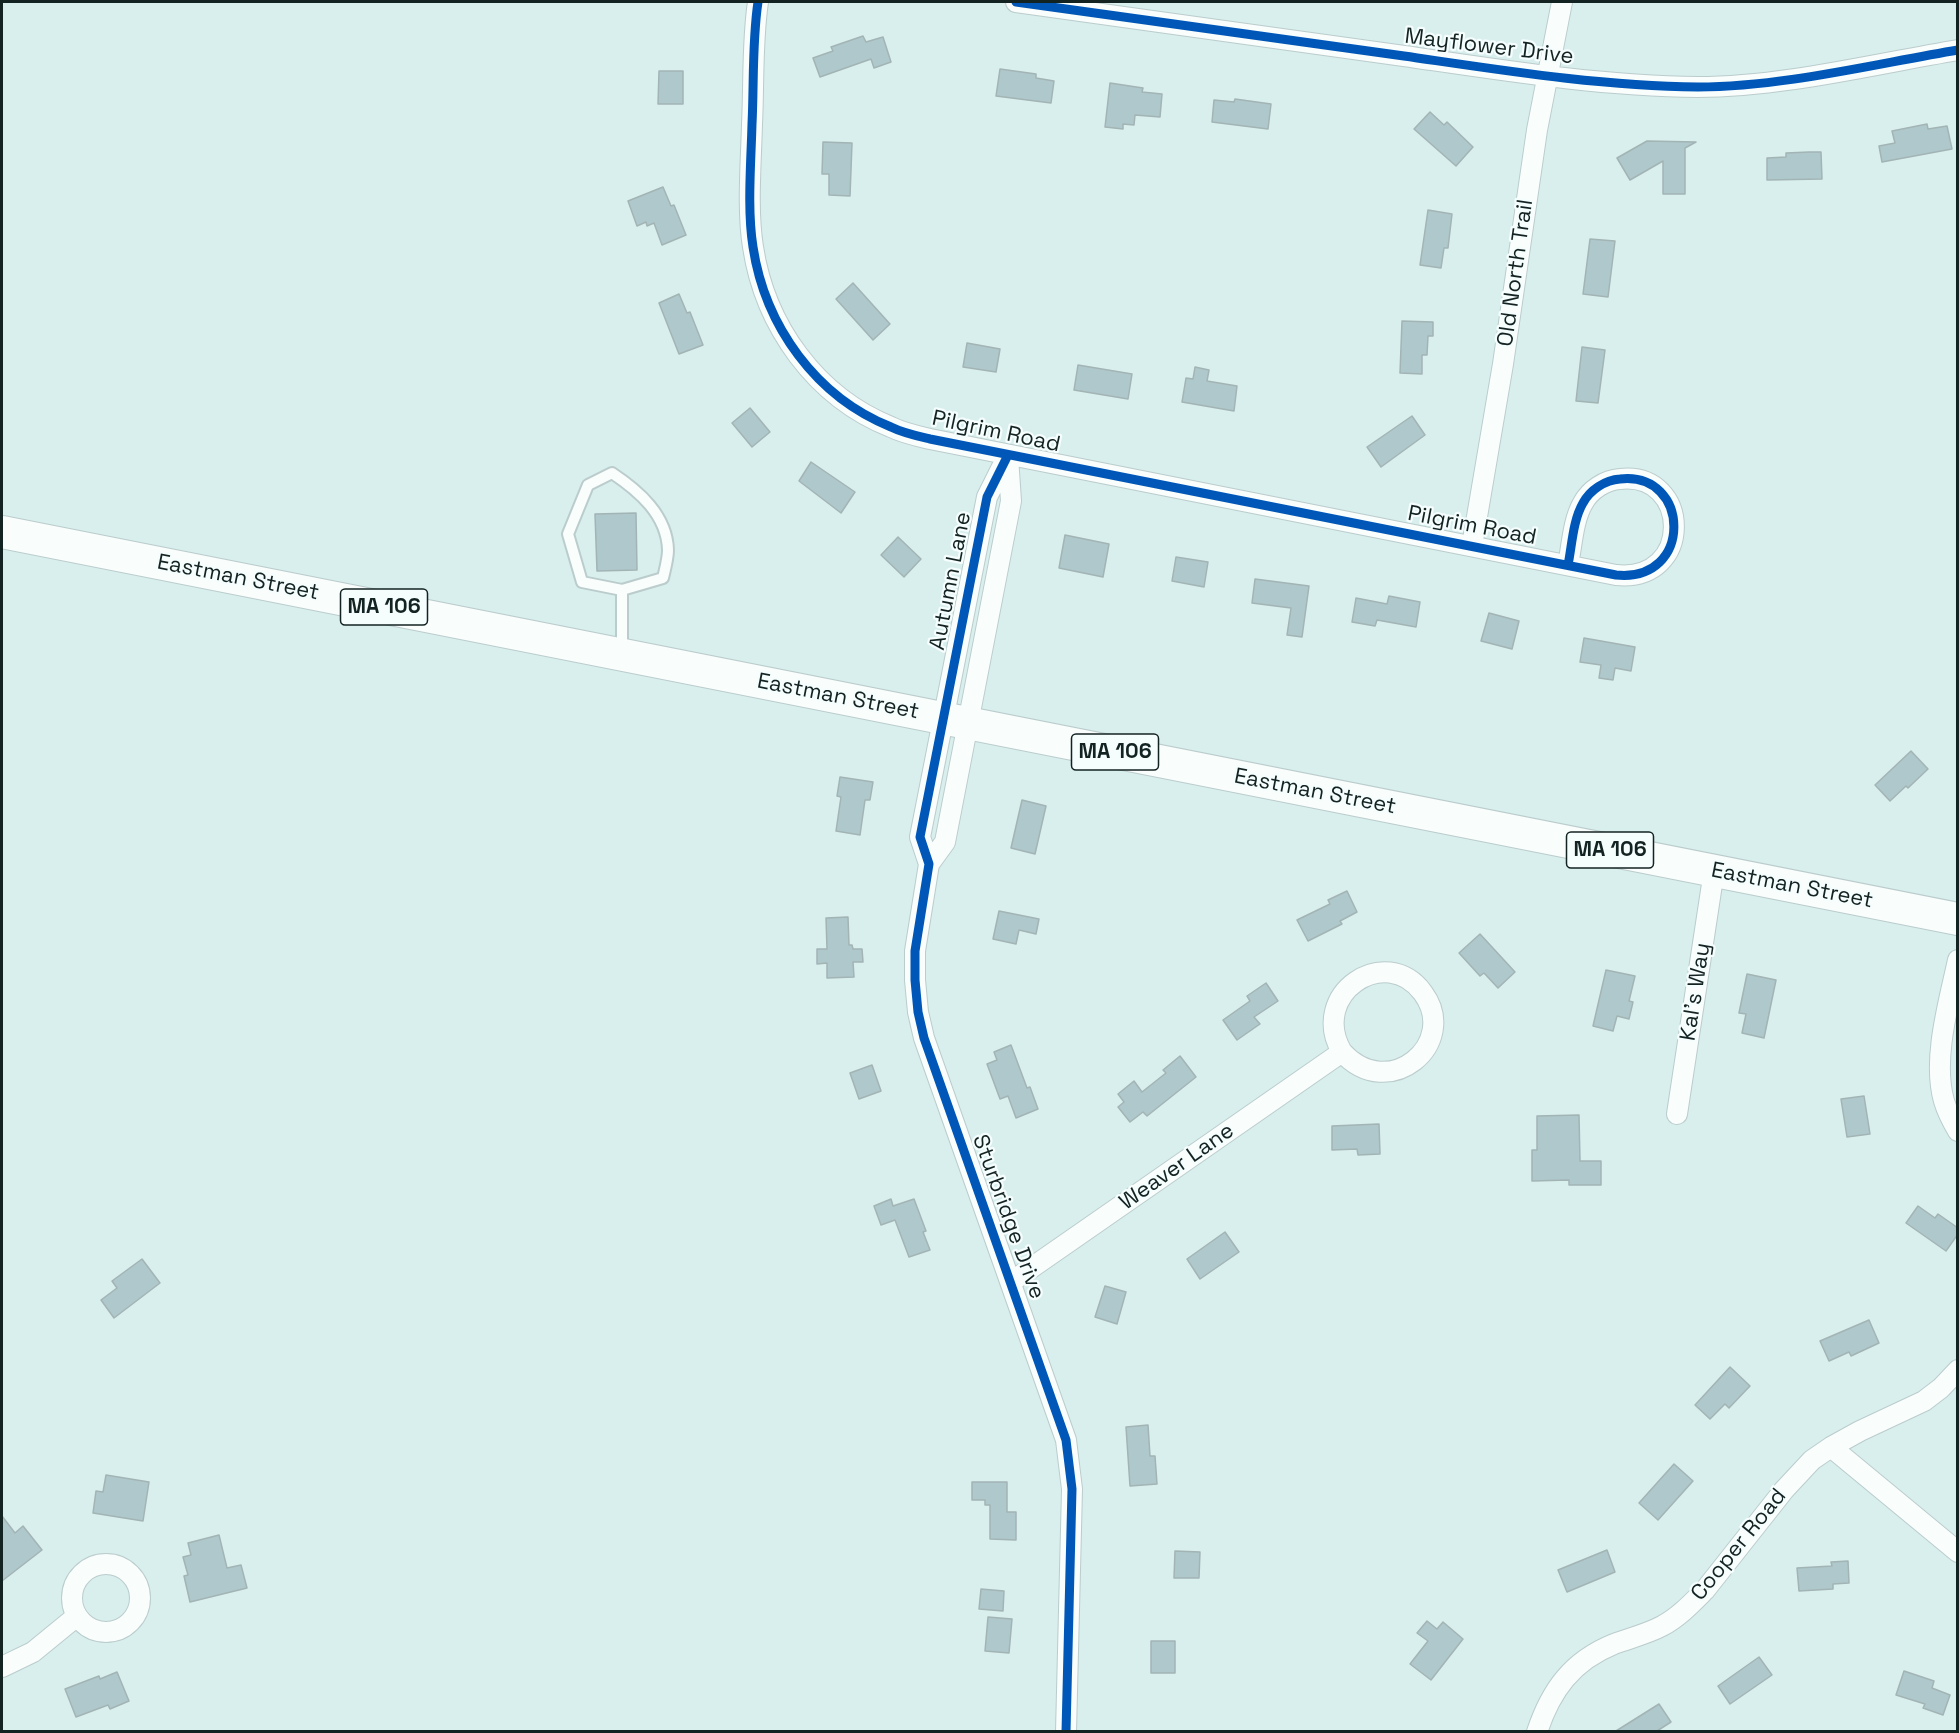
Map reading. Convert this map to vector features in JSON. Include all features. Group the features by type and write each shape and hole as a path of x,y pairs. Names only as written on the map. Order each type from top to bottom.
{"main road":[{"name":"Eastman Street","path":"2,531 1958,919"}],"street":[{"name":"Pilgrim Road","path":"758,2 752,147 752,245 767,303 785,337 796,354 824,384 856,409 892,428 930,439 1008,455 1568,565 1626,576 1636,575 1655,566 1668,551 1675,531 1668,502 1654,487 1635,479 1615,479 1596,488 1589,494 1579,512 1568,565"},
{"name":"Mayflower Drive","path":"1016,2 1546,76 1644,85 1699,87 1789,79 1958,50"},
{"name":"Old North Trail","path":"1472,546 1503,364 1537,130 1562,2"},
{"name":"Autumn Lane","path":"955,721 987,497 1008,455"},
{"name":"Sturbridge Drive","path":"955,721 920,837 929,864 915,951 918,1012 924,1038 1066,1440 1072,1488 1066,1731"},
{"name":"Kal's Way","path":"1677,1114 1714,871"},
{"path":"1958,960 1942,1041 1940,1070 1944,1101 1958,1131"},
{"path":"1388,973 1408,979 1423,993 1432,1012 1432,1033 1423,1052 1408,1066 1398,1070 1378,1072 1358,1065 1342,1052 1334,1033 1334,1012 1342,993 1358,979 1368,975 1388,973"},
{"name":"Weaver Lane","path":"1011,1282 1342,1052"},
{"name":"Cooper Road","path":"1537,1731 1547,1704 1556,1688 1568,1675 1599,1651 1661,1626 1693,1603 1706,1590 1798,1474 1831,1447 1924,1401 1941,1388 1958,1370"},
{"path":"1831,1447 1958,1552"},
{"path":"2,1667 33,1652 77,1616"}],"lane":[{"path":"612,473 637,489 660,519 668,549 663,578 622,590 582,582 568,534 588,485 612,473"},
{"path":"622,590 622,655"}],"building":[{"path":"863,36 866,42 883,37 891,62 874,68 871,59 820,77 813,58 833,51 831,47"},
{"path":"1000,69 1036,74 1036,78 1054,81 1051,103 996,96"},
{"path":"659,71 683,71 683,104 658,104"},
{"path":"1110,83 1143,88 1142,92 1162,94 1160,117 1135,115 1134,125 1123,124 1123,129 1105,127"},
{"path":"1235,99 1271,104 1268,129 1212,122 1214,100 1234,102"},
{"path":"1430,112 1444,125 1447,122 1473,147 1456,166 1414,129"},
{"path":"1927,124 1928,129 1947,126 1952,149 1882,162 1879,146 1895,143 1892,131"},
{"path":"1647,141 1696,142 1685,148 1685,194 1663,194 1663,161 1630,180 1617,158"},
{"path":"823,142 852,143 850,196 829,195 829,174 822,174"},
{"path":"1821,152 1822,179 1767,180 1767,158 1786,157 1786,153"},
{"path":"663,187 671,206 674,205 686,235 662,245 654,223 647,226 646,222 637,226 628,201"},
{"path":"1428,210 1452,214 1448,248 1444,248 1441,268 1420,265"},
{"path":"1590,239 1615,241 1608,297 1583,294"},
{"path":"853,283 890,324 873,340 836,299"},
{"path":"679,294 687,313 690,312 703,345 679,354 659,303"},
{"path":"1402,321 1433,322 1433,336 1428,336 1427,355 1422,355 1422,374 1400,373"},
{"path":"967,343 1000,349 996,372 963,367"},
{"path":"1582,347 1605,350 1598,403 1576,401"},
{"path":"1078,365 1132,374 1128,399 1074,390"},
{"path":"1195,367 1209,370 1207,381 1237,386 1234,411 1182,402 1186,378 1193,379"},
{"path":"750,408 770,432 752,447 732,423"},
{"path":"1412,416 1425,435 1381,467 1367,447"},
{"path":"811,462 855,492 841,513 799,481"},
{"path":"636,513 637,570 597,571 595,514"},
{"path":"1065,535 1109,544 1103,577 1059,568"},
{"path":"898,537 921,559 904,577 881,555"},
{"path":"1176,557 1208,562 1204,587 1172,581"},
{"path":"1255,579 1309,586 1302,637 1287,635 1291,608 1252,603"},
{"path":"1389,596 1420,602 1416,627 1377,620 1375,626 1352,622 1356,598 1387,604"},
{"path":"1489,613 1519,621 1512,649 1481,641"},
{"path":"1584,638 1635,647 1631,671 1615,668 1613,680 1599,678 1601,665 1580,662"},
{"path":"1911,751 1928,769 1890,801 1875,785"},
{"path":"840,777 873,782 870,800 865,800 860,835 836,831 841,797 837,796"},
{"path":"1022,800 1046,806 1035,854 1011,848"},
{"path":"1347,891 1357,912 1340,921 1342,924 1308,941 1297,920 1330,904 1328,900"},
{"path":"999,911 1039,919 1036,934 1019,930 1016,944 993,939"},
{"path":"848,917 849,945 852,945 853,949 862,949 863,962 853,962 854,977 827,978 827,963 817,964 817,949 827,949 826,918"},
{"path":"1480,934 1515,972 1498,988 1484,973 1480,976 1459,953"},
{"path":"1606,970 1635,976 1629,1001 1633,1002 1629,1019 1617,1016 1613,1031 1593,1026"},
{"path":"1747,974 1776,980 1764,1038 1742,1033 1746,1014 1739,1013"},
{"path":"1266,983 1278,1001 1254,1017 1260,1024 1237,1040 1223,1020 1250,1001 1247,996"},
{"path":"1011,1045 1027,1088 1030,1087 1038,1109 1016,1118 1008,1096 1000,1099 987,1064 997,1060 994,1052"},
{"path":"1180,1056 1196,1077 1147,1116 1143,1112 1130,1122 1118,1107 1124,1102 1118,1094 1134,1081 1142,1092 1166,1073 1163,1070"},
{"path":"872,1065 881,1091 859,1099 850,1073"},
{"path":"1864,1096 1870,1134 1847,1137 1841,1099"},
{"path":"1579,1115 1580,1161 1601,1161 1601,1185 1569,1185 1569,1180 1532,1181 1532,1150 1537,1150 1537,1116"},
{"path":"1379,1124 1380,1154 1358,1155 1357,1149 1332,1150 1332,1126"},
{"path":"891,1199 893,1206 914,1199 926,1231 923,1232 930,1250 909,1257 895,1220 881,1225 874,1206"},
{"path":"1918,1206 1935,1218 1938,1214 1958,1228 1958,1234 1946,1251 1906,1223"},
{"path":"1225,1232 1239,1252 1200,1279 1187,1259"},
{"path":"142,1259 160,1283 114,1318 101,1300 117,1288 112,1281"},
{"path":"1105,1286 1126,1292 1117,1324 1095,1317"},
{"path":"1869,1320 1879,1343 1851,1356 1849,1352 1829,1361 1820,1341"},
{"path":"1730,1367 1750,1386 1729,1408 1725,1404 1710,1419 1695,1405"},
{"path":"1148,1425 1150,1456 1155,1456 1157,1484 1130,1486 1126,1427"},
{"path":"1674,1464 1693,1481 1658,1520 1639,1503"},
{"path":"106,1475 149,1482 143,1521 93,1513 96,1491 103,1492"},
{"path":"972,1482 1007,1482 1007,1512 1016,1512 1016,1540 990,1539 990,1505 985,1505 985,1500 972,1500"},
{"path":"2,1516 15,1533 23,1526 42,1550 2,1581"},
{"path":"219,1535 227,1568 241,1565 247,1588 190,1602 184,1576 188,1575 183,1557 191,1555 188,1543"},
{"path":"1607,1550 1615,1572 1567,1592 1558,1570"},
{"path":"1175,1551 1200,1552 1199,1578 1174,1578"},
{"path":"1848,1561 1849,1583 1833,1584 1833,1589 1799,1591 1797,1568 1832,1566 1831,1562"},
{"path":"981,1589 1004,1591 1003,1611 979,1609"},
{"path":"988,1617 1012,1619 1009,1653 985,1651"},
{"path":"1427,1621 1437,1629 1443,1622 1463,1639 1431,1680 1410,1664 1428,1641 1417,1633"},
{"path":"1151,1641 1175,1641 1175,1673 1151,1673"},
{"path":"1759,1657 1772,1675 1730,1704 1718,1686"},
{"path":"1904,1671 1934,1681 1932,1688 1950,1695 1943,1715 1923,1708 1925,1704 1896,1695"},
{"path":"117,1672 129,1701 110,1709 108,1705 76,1717 65,1689"},
{"path":"1659,1704 1671,1722 1657,1731 1616,1731"}],"cycle path":[{"path":"758,2 754,48 750,186 753,247 759,276 782,331 798,355 839,397 864,414 896,429 930,439 1616,575 1641,573 1660,562 1670,546 1674,527 1671,508 1660,492 1643,481 1620,479 1609,481 1594,490 1583,503 1573,533 1568,565"},
{"path":"1016,2 1514,72 1661,86 1698,87 1762,83 1828,74 1958,50"},
{"path":"1008,455 987,497 920,837 929,864 915,951 915,980 918,1012 924,1038 1066,1440 1072,1489 1066,1732"}]}
